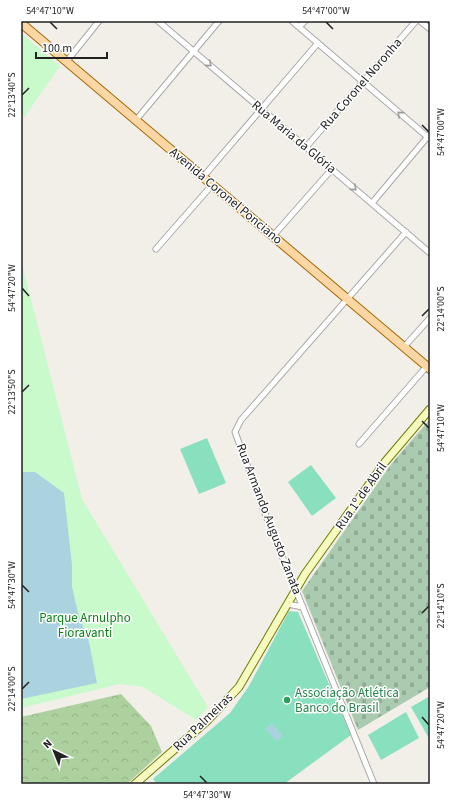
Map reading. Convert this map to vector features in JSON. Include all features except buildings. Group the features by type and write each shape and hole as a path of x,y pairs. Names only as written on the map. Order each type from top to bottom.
{"main road":[{"name":"Avenida Coronel Ponciano","path":"21,23 428,368"}],"street":[{"path":"66,61 99,21"},
{"name":"Rua Maria da Glória","path":"158,21 430,253"},
{"path":"136,120 219,21"},
{"path":"292,21 429,137 372,203"},
{"path":"299,27 305,21"},
{"name":"Rua Coronel Noronha","path":"306,147 416,21"},
{"path":"420,21 430,29"},
{"path":"203,177 318,43"},
{"path":"273,236 332,169"},
{"path":"156,249 212,185"},
{"name":"Rua Armando Augusto Zanata","path":"374,784 262,505 235,432 240,420 346,298 406,232"},
{"path":"404,347 430,318"},
{"path":"359,444 428,368"},
{"name":"Rua 1º de Abril","path":"296,588 385,462 430,409"},
{"name":"Rua Palmeiras","path":"135,784 227,701 248,672 296,588"},
{"path":"287,604 303,607"}],"green space":[{"path":"21,33 60,66 21,122"},
{"name":"Parque Arnulpho Fioravanti","path":"21,260 82,499 208,707 196,720 143,687 120,684 21,708"},
{"path":"430,419 430,687 358,730 302,591 392,463"},
{"path":"207,438 226,483 199,494 180,449"},
{"path":"311,465 336,498 312,516 288,482"},
{"name":"Associação Atlética Banco do Brasil","path":"289,611 298,612 351,735 284,784 157,784 153,779 230,713 249,686"},
{"path":"121,694 151,726 162,752 127,784 21,784 21,717"},
{"path":"430,696 430,740 411,707"},
{"path":"406,712 419,738 381,760 368,735"}],"water":[{"path":"21,472 35,472 64,493 72,565 72,587 78,613 89,642 97,683 21,699"},
{"path":"272,723 283,736 277,741 265,729"}],"place":[{"name":"Associação Atlética Banco do Brasil","path":"287,700"}]}
